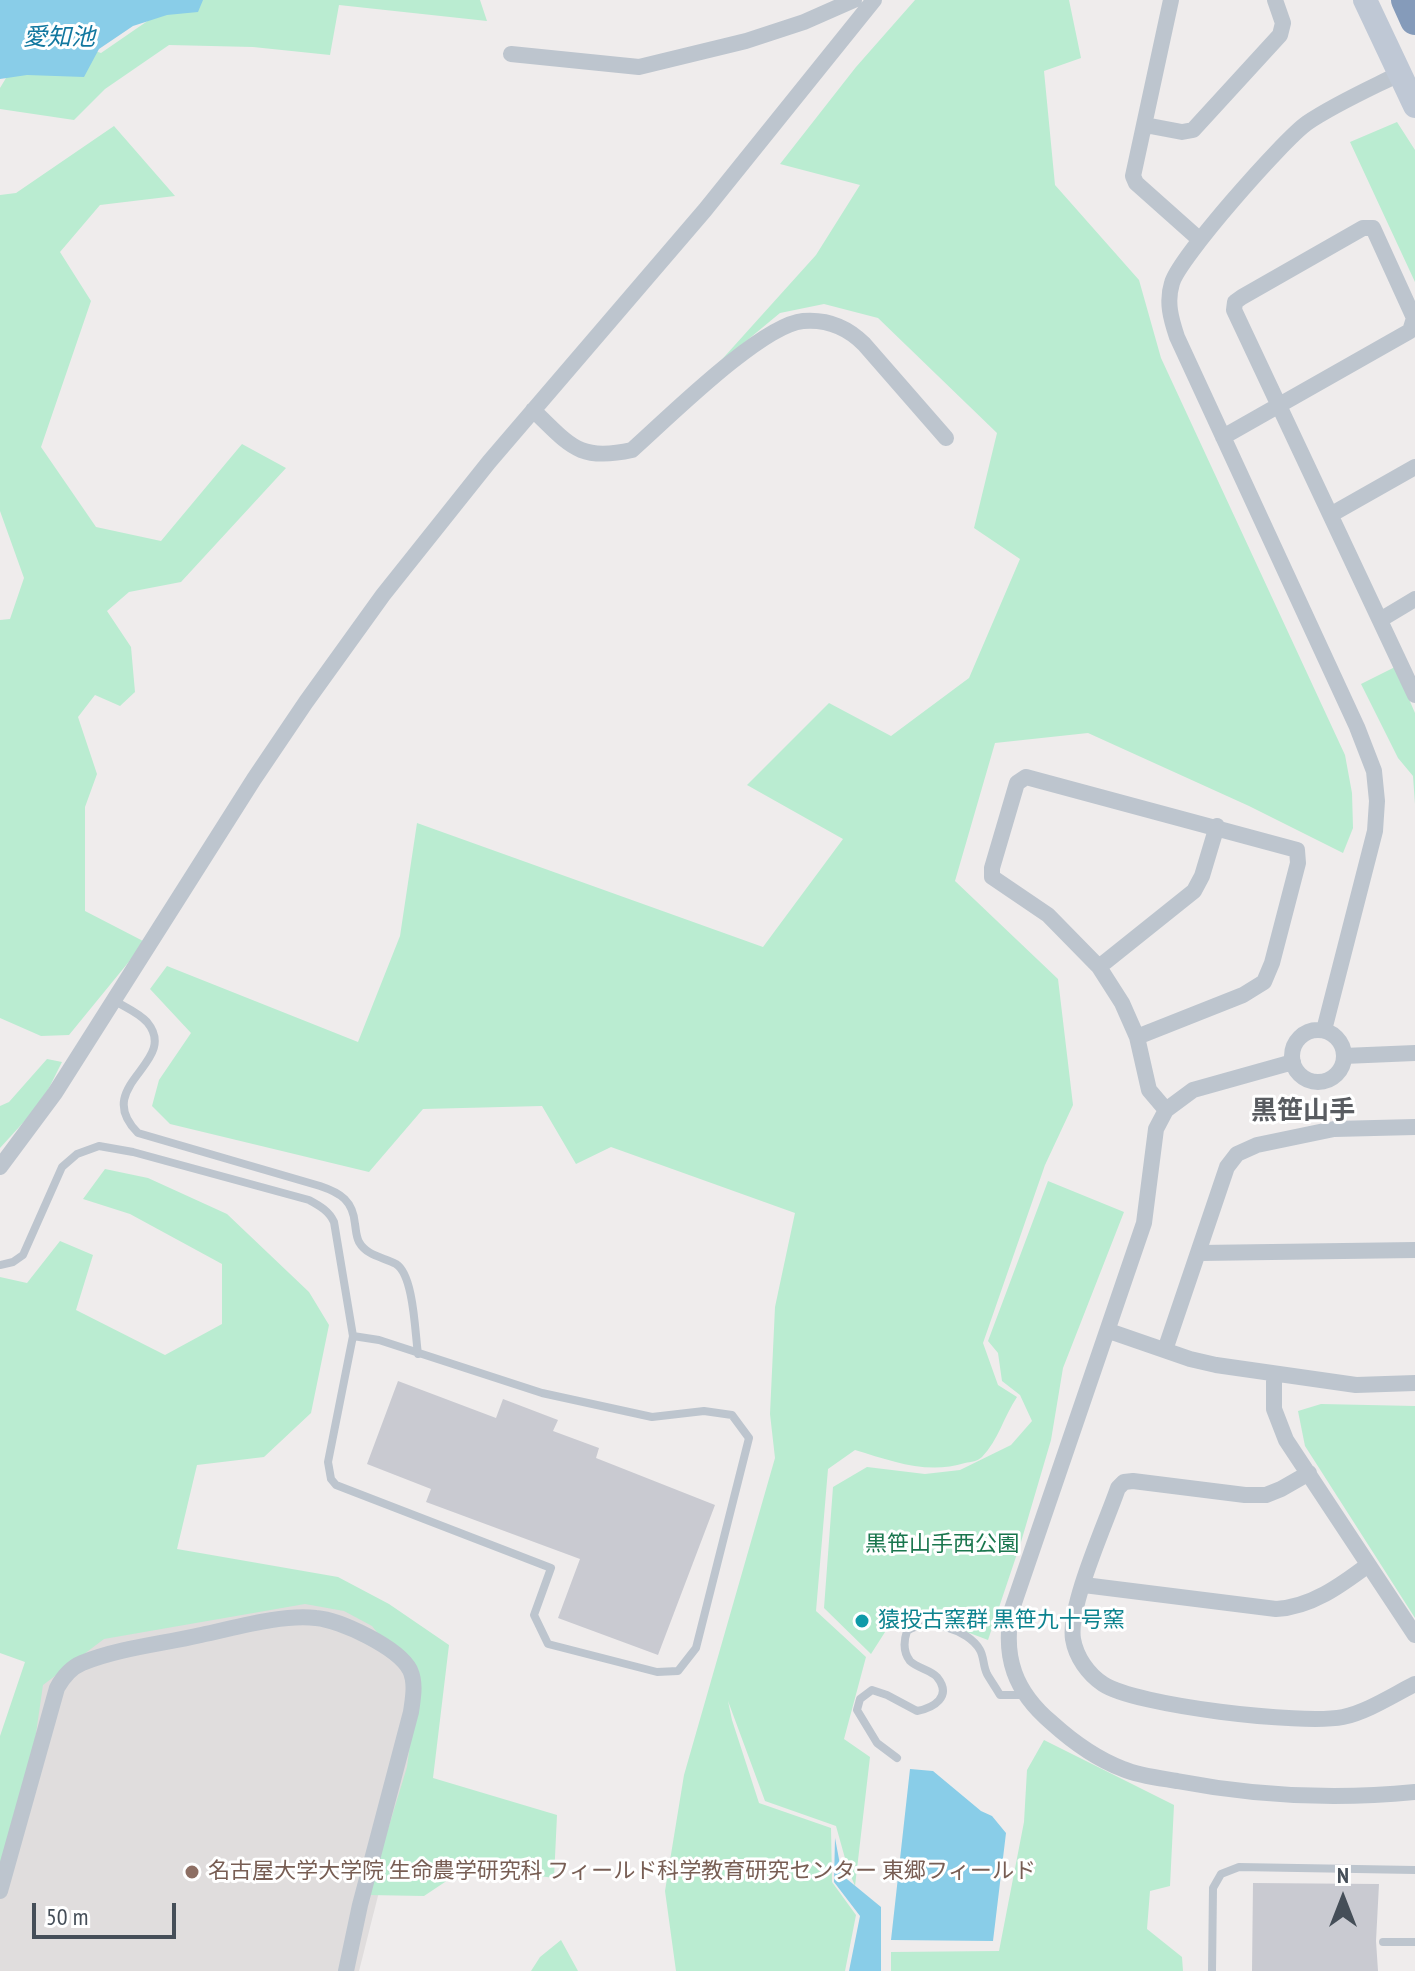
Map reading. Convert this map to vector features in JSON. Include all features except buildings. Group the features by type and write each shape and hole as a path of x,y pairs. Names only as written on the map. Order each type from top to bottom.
{"highway":[{"path":"1406,0 1415,20"}],"street":[{"path":"511,54 639,67 746,41 804,22 854,0"},
{"path":"0,1167 55,1093 306,702 407,565 533,410 705,210 874,0"},
{"path":"1171,0 1134,179 1200,240"},
{"path":"1145,125 1182,132 1193,130 1280,35 1283,23 1275,0"},
{"path":"1365,0 1415,106"},
{"path":"1324,1030 1373,839 1377,801 1374,771 1357,727 1177,337 1169,307 1173,278 1200,240 1300,129 1399,74"},
{"path":"1223,437 1277,406 1412,329 1414,318 1373,228 1363,228 1235,302 1236,315 1277,406 1332,514 1415,695"},
{"path":"533,410 570,445 586,453 606,455 632,450 755,345 786,325 803,321 826,322 851,332 864,344 946,438"},
{"path":"1332,514 1415,467"},
{"path":"1380,620 1415,599"},
{"path":"1137,1037 1250,992 1264,982 1269,973 1298,854 1294,847 1217,826 1026,777 1019,780 992,868 992,877 1048,915 1099,967 1122,1003 1137,1037 1149,1090 1166,1110"},
{"path":"1099,967 1194,891 1202,876 1217,826"},
{"path":"1324,1030 1339,1041 1344,1056 1339,1071 1318,1081 1301,1075 1293,1062 1292,1051 1301,1036 1309,1031 1324,1030"},
{"path":"1344,1056 1415,1053"},
{"path":"1293,1062 1193,1090 1166,1110 1156,1129 1144,1223 1012,1609 1007,1638 1010,1658 1018,1685 1034,1708 1070,1739 1103,1760 1132,1773 1243,1791 1334,1796 1415,1792"},
{"path":"1165,1350 1227,1167 1243,1150 1325,1130 1415,1127"},
{"path":"1200,1253 1415,1250"},
{"path":"1109,1331 1216,1365 1356,1385 1415,1383"},
{"path":"1274,1374 1274,1409 1280,1426 1415,1635"},
{"path":"1309,1473 1266,1495 1124,1482 1118,1488 1074,1616 1073,1641 1089,1673 1121,1693 1213,1710 1294,1720 1347,1717 1415,1684"},
{"path":"1084,1585 1276,1609 1292,1608 1311,1601 1368,1565"},
{"path":"0,1891 57,1688 65,1674 81,1664 131,1650 266,1622 313,1617 340,1622 403,1661 413,1679 414,1691 346,1971"}],"lane":[{"path":"115,1001 146,1021 154,1037 149,1058 122,1102 123,1114 129,1124 138,1133 320,1186 344,1196 353,1210 360,1243 365,1250 398,1265 403,1271 411,1296 418,1354"},
{"path":"0,1265 13,1262 23,1255 62,1167 70,1158 87,1149 111,1146 309,1200 327,1211 334,1222 353,1336 328,1462 331,1479 336,1485 551,1568 534,1615 548,1644 657,1672 678,1671 696,1648 749,1438 732,1415 704,1411 652,1417 542,1393 379,1340 353,1336"},
{"path":"897,1758 877,1743 857,1710 860,1699 872,1690 917,1711 929,1709 938,1702 942,1690 937,1678 910,1661 904,1647 907,1631 914,1625 931,1624 964,1634 979,1649 986,1672 1000,1695 1024,1695"},
{"path":"1212,1971 1213,1888 1221,1874 1239,1867 1415,1870"},
{"path":"1383,1942 1415,1942"}],"shaded area":[{"name":"名古屋大学大学院 生命農学研究科 フィールド科学教育研究センター 東郷フィールド","path":"320,1591 382,1620 430,1690 359,1971 0,1971 0,1774 71,1625"}],"green space":[{"path":"178,0 480,0 487,21 339,5 330,55 253,47 169,45 105,89 74,120 0,109 0,88 18,58 68,42 101,53"},
{"path":"915,0 1069,0 1081,58 1044,71 1055,185 1139,280 1161,358 1345,755 1352,793 1353,828 1343,853 1249,806 1088,733 995,743 955,881 1058,979 1073,1105 1045,1165 983,1343 998,1385 1017,1397 992,1444 976,1460 937,1468 923,1467 855,1450 828,1469 816,1611 866,1657 844,1739 870,1757 855,1886 836,1826 765,1801 728,1701 759,1803 831,1828 832,1882 856,1915 845,1971 676,1971 665,1891 684,1775 775,1458 770,1414 775,1307 795,1213 611,1147 576,1164 542,1106 423,1109 369,1172 170,1124 152,1106 159,1080 191,1033 150,989 167,966 358,1042 400,936 417,823 763,947 843,839 747,785 829,703 891,736 969,678 1020,559 974,528 997,433 878,318 824,304 780,313 716,366 816,255 860,185 780,164 856,67"},
{"path":"1397,122 1415,150 1415,282 1350,142"},
{"path":"114,126 175,196 100,205 60,252 91,301 41,447 96,527 161,541 242,444 286,468 181,582 129,592 107,611 131,647 135,692 120,706 95,695 78,717 97,774 85,807 85,911 145,942 69,1035 41,1036 0,1018 0,620 10,619 24,578 0,511 0,195 16,193"},
{"path":"1395,667 1415,713 1415,804 1413,776 1398,758 1361,684"},
{"path":"47,1059 62,1062 42,1102 0,1148 0,1106 9,1102"},
{"path":"105,1169 148,1178 227,1214 309,1292 329,1325 311,1413 264,1457 197,1465 177,1549 338,1577 389,1604 449,1645 433,1778 557,1815 554,1878 469,1866 424,1896 368,1895 407,1767 418,1683 372,1626 344,1611 305,1604 104,1639 43,1685 31,1768 0,1893 0,1736 25,1662 0,1653 0,1277 27,1283 60,1241 93,1255 76,1310 165,1355 222,1324 222,1264 130,1214 83,1199"},
{"name":"黒笹山手西公園","path":"1048,1181 1124,1212 1063,1368 1051,1440 988,1640 901,1607 871,1654 824,1608 833,1487 867,1467 925,1474 960,1470 1011,1445 1032,1421 1020,1395 1002,1381 998,1353 988,1341"},
{"path":"1321,1404 1415,1406 1415,1618 1305,1446 1298,1411"},
{"path":"1044,1740 1174,1805 1170,1886 1150,1891 1147,1929 1182,1957 1183,1971 891,1971 891,1952 999,1951 1024,1822 1027,1770"},
{"path":"561,1940 578,1971 531,1971 540,1957"}],"water":[{"name":"愛知池","path":"0,0 203,0 198,12 167,15 133,26 99,49 84,77 27,75 0,79"},
{"path":"910,1769 933,1771 981,1811 992,1816 1006,1833 993,1941 891,1940"},
{"path":"835,1838 842,1875 881,1907 881,1971 849,1971 860,1916 834,1882"}],"place":[{"name":"猿投古窯群 黒笹九十号窯","path":"862,1621"},
{"name":"名古屋大学大学院 生命農学研究科 フィールド科学教育研究センター 東郷フィールド","path":"192,1872"}],"district":[{"name":"黒笹山手","path":"1303,1112"}]}
